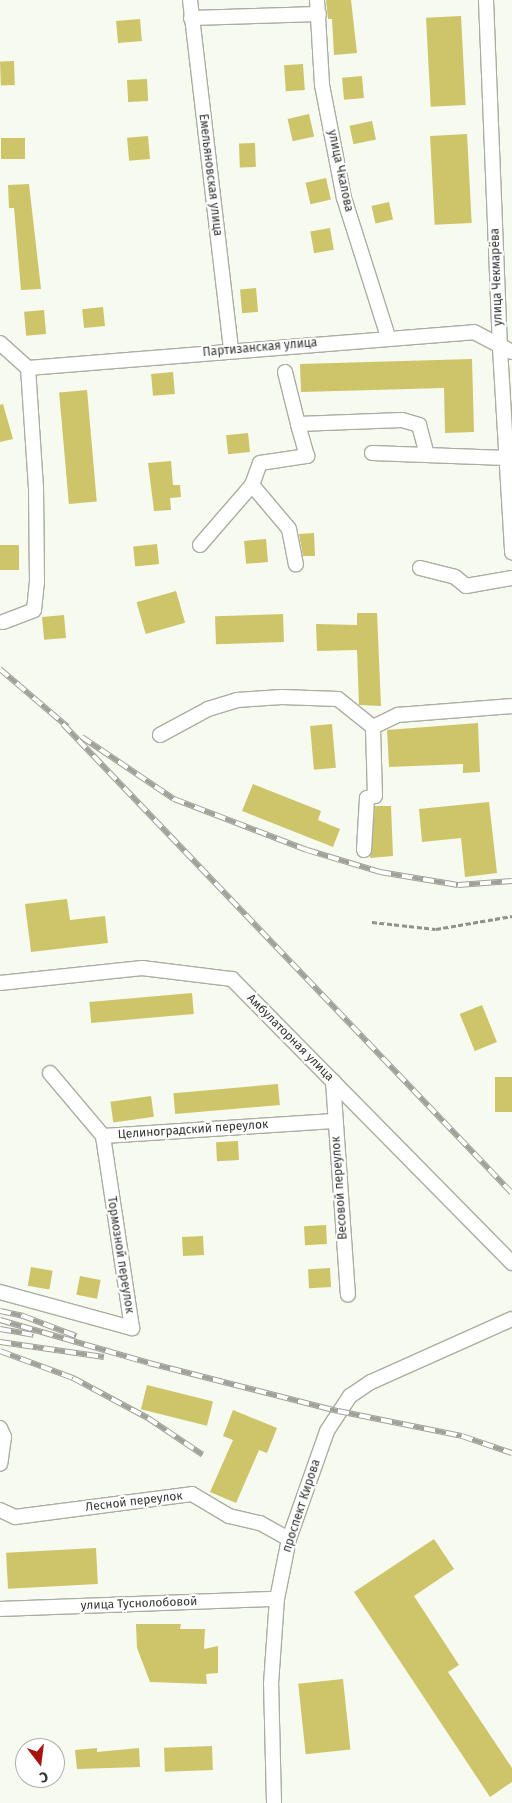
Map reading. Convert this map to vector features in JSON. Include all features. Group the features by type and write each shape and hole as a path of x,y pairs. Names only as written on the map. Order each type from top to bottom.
{"street":[{"name":"Емельяновская улица","path":"190,0 231,350"},
{"name":"улица Чкалова","path":"317,0 322,86 344,198 388,337"},
{"name":"улица Чекмарёва","path":"486,0 506,350 506,458 511,509 512,553"},
{"path":"191,18 319,14"},
{"name":"Партизанская улица","path":"28,368 388,337 474,332 506,350"},
{"path":"3,622 34,610 37,582 36,488 28,368 4,348"},
{"path":"200,545 252,485 260,462 307,456 286,372"},
{"path":"298,424 402,420 419,425 427,455"},
{"path":"372,453 506,458"},
{"path":"252,485 289,529 296,564"},
{"path":"420,568 455,577 466,586 512,578"},
{"path":"160,735 208,709 236,700 282,697 338,699 373,727 375,796 367,798 364,850"},
{"path":"373,727 398,715 512,706"},
{"name":"Амбулаторная улица","path":"0,983 142,968 232,979 512,1263"},
{"name":"Целиноградский переулок","path":"50,1073 103,1136 336,1121"},
{"name":"Весовой переулок","path":"332,1082 348,1294"},
{"name":"Тормозной переулок","path":"0,1292 132,1328 103,1136"},
{"name":"проспект Кирова","path":"274,1803 271,1684 277,1599 289,1539 327,1432 350,1396 371,1382 512,1319"},
{"path":"0,1428 4,1437 0,1464"},
{"name":"Лесной переулок","path":"0,1510 15,1517 192,1494 229,1516 260,1523 289,1539"},
{"name":"улица Туснолобовой","path":"0,1609 277,1599"}],"path":[{"path":"372,922 436,929 512,916"}],"building":[{"path":"326,0 351,0 357,53 334,55 332,19 328,19"},
{"path":"461,16 466,105 431,107 426,18"},
{"path":"140,19 142,41 118,43 116,21"},
{"path":"0,61 14,61 15,85 1,85"},
{"path":"303,64 305,90 286,91 284,65"},
{"path":"362,76 364,98 344,100 342,78"},
{"path":"147,79 148,101 128,102 127,80"},
{"path":"309,114 314,136 293,141 288,119"},
{"path":"372,121 376,140 353,144 350,126"},
{"path":"467,134 472,223 435,225 430,136"},
{"path":"148,136 150,159 129,161 127,138"},
{"path":"1,138 25,138 25,159 1,159"},
{"path":"255,143 256,167 240,168 239,144"},
{"path":"326,178 331,199 310,204 306,183"},
{"path":"29,184 41,289 21,290 14,208 9,208 8,185"},
{"path":"389,202 393,220 376,224 371,206"},
{"path":"330,228 334,250 314,253 310,231"},
{"path":"256,288 258,312 242,313 240,289"},
{"path":"103,307 105,326 84,328 82,309"},
{"path":"44,310 46,334 26,336 24,312"},
{"path":"472,359 474,432 445,433 444,388 301,392 300,364"},
{"path":"173,372 175,394 153,396 151,374"},
{"path":"87,390 97,502 69,504 59,392"},
{"path":"3,404 13,439 0,442 0,405"},
{"path":"248,433 250,452 228,454 226,435"},
{"path":"171,461 173,485 180,485 181,497 170,498 171,510 154,511 148,463"},
{"path":"314,533 315,556 303,556 299,534"},
{"path":"266,539 268,562 246,564 244,541"},
{"path":"157,544 159,564 135,566 133,547"},
{"path":"0,545 19,545 19,570 0,570"},
{"path":"176,591 185,623 146,634 137,602"},
{"path":"357,613 377,613 381,706 359,705 357,650 317,651 316,624 357,625"},
{"path":"283,614 284,642 216,644 215,616"},
{"path":"64,615 66,638 44,640 42,617"},
{"path":"478,723 480,772 463,773 463,764 389,767 387,730"},
{"path":"332,724 336,768 314,770 310,726"},
{"path":"253,784 321,811 318,820 340,829 333,847 242,811"},
{"path":"489,802 497,873 465,877 461,838 422,842 419,809"},
{"path":"375,806 391,806 393,856 370,858"},
{"path":"67,899 70,920 105,916 108,943 31,952 25,904"},
{"path":"192,993 194,1014 91,1023 89,1002"},
{"path":"482,1005 497,1042 475,1051 460,1014"},
{"path":"495,1077 512,1077 512,1112 495,1112"},
{"path":"278,1084 280,1105 175,1114 173,1093"},
{"path":"151,1096 154,1117 113,1123 110,1102"},
{"path":"238,1141 239,1160 217,1161 216,1142"},
{"path":"326,1225 327,1244 305,1245 304,1226"},
{"path":"203,1236 204,1255 183,1256 182,1237"},
{"path":"31,1267 53,1271 49,1290 28,1286"},
{"path":"330,1268 331,1287 309,1288 308,1269"},
{"path":"80,1276 101,1280 97,1299 76,1295"},
{"path":"147,1385 213,1401 207,1426 141,1409"},
{"path":"233,1410 277,1428 267,1453 259,1450 236,1503 210,1492 233,1440 223,1436"},
{"path":"434,1539 454,1569 414,1596 459,1665 448,1672 512,1768 512,1782 490,1797 354,1592"},
{"path":"96,1548 98,1584 8,1589 6,1553"},
{"path":"136,1624 181,1624 180,1629 205,1629 204,1649 218,1646 218,1673 206,1674 207,1684 150,1682 137,1648"},
{"path":"343,1679 350,1750 306,1754 298,1684"},
{"path":"212,1746 213,1770 165,1772 164,1748"},
{"path":"97,1748 97,1752 139,1748 140,1767 77,1769 75,1750"}],"railway":[{"path":"0,669 68,727"},
{"path":"63,724 512,1193"},
{"path":"82,737 174,799 307,850 380,872 458,885 512,881"},
{"path":"0,1311 23,1316 76,1336"},
{"path":"0,1320 149,1363 338,1411 462,1436 512,1453"},
{"path":"0,1329 33,1335"},
{"path":"0,1342 104,1357"},
{"path":"0,1351 73,1378 148,1418 203,1455"}]}
